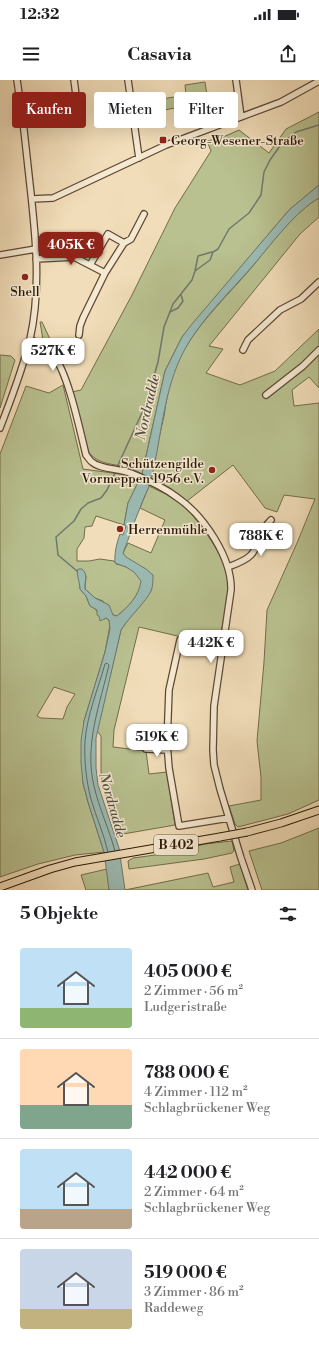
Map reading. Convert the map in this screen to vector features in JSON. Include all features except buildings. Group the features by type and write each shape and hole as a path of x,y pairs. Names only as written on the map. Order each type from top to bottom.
{"main road":[{"name":"B 402","path":"0,887 50,869 75,862 247,832 281,823 319,810"}],"street":[{"path":"17,80 19,92"},
{"path":"74,80 76,92"},
{"path":"128,80 139,158"},
{"path":"236,80 241,117"},
{"path":"32,199 53,198 191,135 281,102 315,82"},
{"path":"0,428 30,339 37,285 32,199 24,128"},
{"path":"79,335 83,318 105,273 124,243 131,239 144,214"},
{"path":"90,265 108,234 124,243"},
{"path":"0,255 36,250"},
{"path":"36,259 74,257 105,273"},
{"path":"243,350 248,340 280,310 301,299 319,282"},
{"path":"30,339 53,356 61,367 70,393 86,455 92,462 102,466 132,473 178,497 190,508 212,536 228,567 231,590 214,706 213,750 217,777 252,890"},
{"path":"266,395 303,366 319,350"},
{"path":"228,567 250,556 255,550 265,525 271,520"},
{"path":"222,649 180,640 169,690 168,750 169,768 179,826 229,818"},
{"path":"146,749 168,750"}],"green space":[{"path":"205,82 206,92 186,92 185,85"},
{"path":"174,97 174,108 166,110 166,98"},
{"path":"319,112 319,185 289,210 182,337 165,371 142,474 129,468 97,459 89,453 72,392 81,390 132,295 175,208 211,151 207,141 215,139 217,143 223,137 239,130 269,153 286,129"},
{"path":"319,198 319,217 300,234 209,346 223,349 206,373 240,385 275,371 319,329 319,388 309,377 292,390 294,406 319,403 319,800 288,814 238,827 235,824 229,806 261,800 261,777 257,741 267,610 315,499 284,495 277,512 265,508 233,465 187,501 170,488 151,478 168,393 174,371 181,356 208,316 283,230 310,204"},
{"path":"40,322 42,322 56,352 43,340"},
{"path":"0,355 11,356 15,360 0,408"},
{"path":"63,385 83,469 120,474 139,481 128,503 124,525 96,516 92,526 85,527 84,538 77,549 77,561 100,559 114,561 116,564 124,566 134,572 142,581 139,591 133,600 117,616 113,615 103,601 95,598 85,589 86,576 77,571 80,589 86,596 90,606 94,608 104,619 106,618 109,620 110,625 105,652 84,721 83,783 104,852 75,855 38,864 0,877 0,454 26,386 49,393","holes":["54,687 75,694 67,707 63,719 41,718 37,716"]},
{"path":"149,486 184,506 204,530 211,540 226,570 228,579 228,595 219,643 216,645 139,627 114,730 113,747 146,751 149,774 167,772 175,825 123,834 113,820 101,777 101,736 97,731 121,630 152,589 134,563 125,557 123,553 128,543 151,553 165,520 140,508"},
{"path":"319,828 319,890 262,890 249,851 281,843"},
{"path":"232,841 234,851 232,853 204,859 129,869 128,861 133,858 170,853 205,844"},
{"path":"240,864 248,890 125,890 208,873 213,887 234,882 230,867"},
{"path":"107,869 109,890 86,890 81,875"}],"water":[{"path":"319,185 319,198 310,204 285,227 200,326 185,349 167,396 150,483 123,553 126,557 153,575 152,586 147,597 121,630 96,738 96,768 98,785 119,848 125,890 109,890 104,852 83,783 81,741 84,721 105,652 110,629 109,620 106,618 100,621 99,616 97,615 97,610 90,606 86,596 80,589 77,574 78,569 82,569 84,571 86,579 85,589 95,598 109,605 113,615 117,616 136,596 141,581 134,572 115,563 115,552 120,534 123,535 126,526 124,525 128,503 142,474 165,371 182,337 192,324 289,210"}],"waterway":[{"name":"Nordradde","path":"118,465 146,404 158,362 164,327 173,304 192,280 195,271 210,260 213,252 218,249 229,229 249,213 261,195 264,172 270,160 282,143 296,132 319,125"},
{"path":"195,271 198,256 212,252"},
{"path":"170,312 178,308 183,301 181,295"},
{"path":"77,571 58,555 56,537 74,521 81,509 88,503 101,498 107,490 115,473"}],"place":[{"name":"Georg-Wesener-Straße","path":"163,140"},
{"name":"Shell","path":"25,277"},
{"name":"Schützengilde Vormeppen 1956 e.V.","path":"212,470"},
{"name":"Herrenmühle","path":"120,529"}]}
